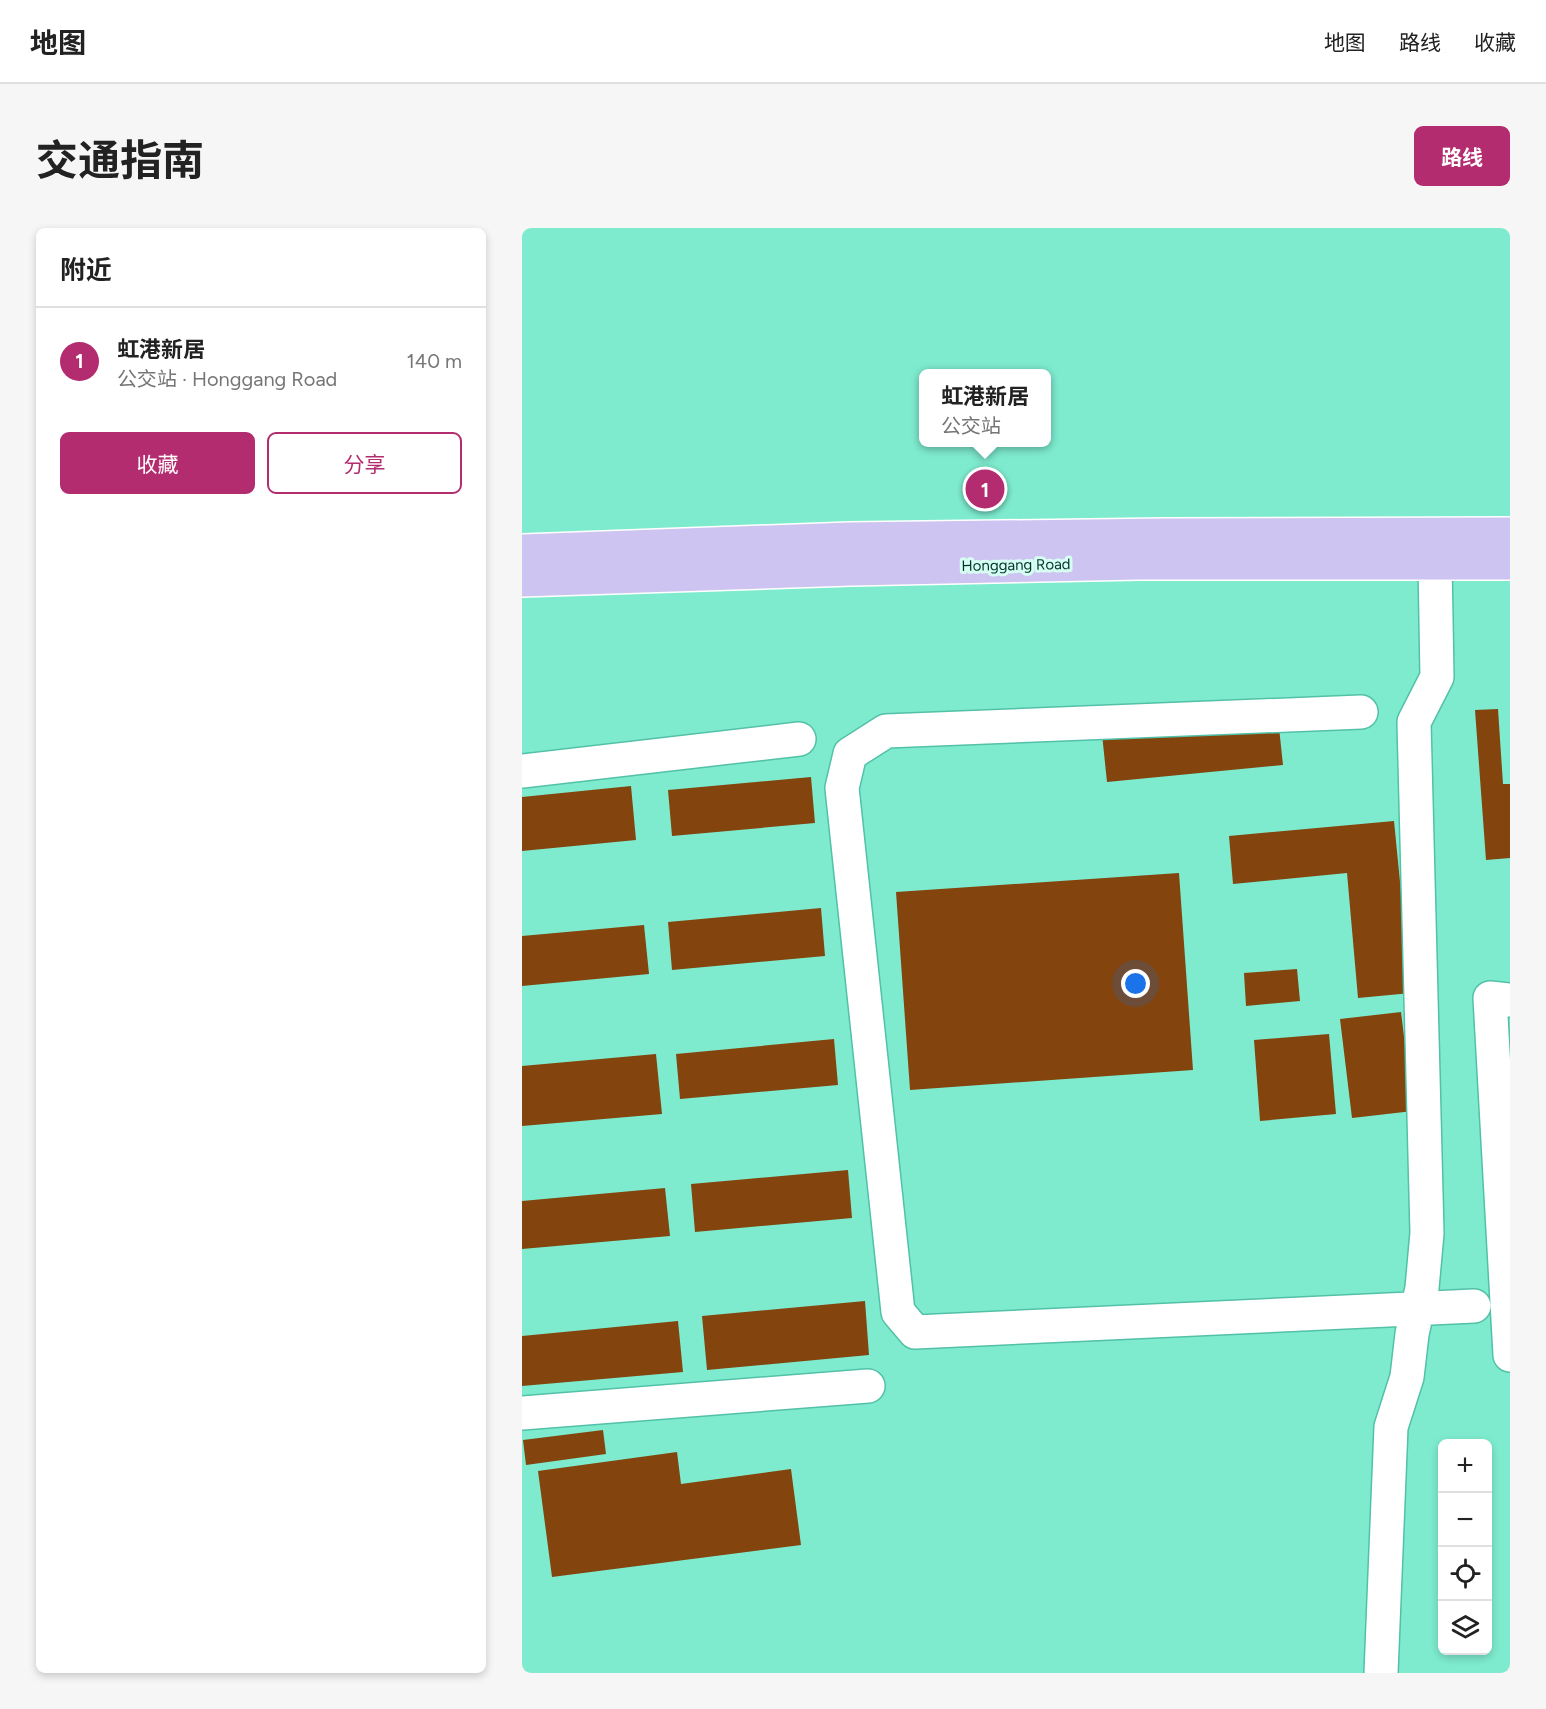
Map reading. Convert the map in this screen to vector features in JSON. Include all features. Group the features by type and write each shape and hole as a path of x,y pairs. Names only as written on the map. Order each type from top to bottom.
{"highway":[{"name":"Honggang Road","path":"522,551 861,539 1510,534"},
{"name":"Honggang Road","path":"522,580 851,569 1140,563 1510,562"}],"street":[{"path":"1381,1673 1391,1427 1407,1377 1412,1334 1422,1288 1427,1233 1414,722 1437,677 1434,563"},
{"path":"1361,712 886,731 850,754 842,788 898,1312 915,1332 1474,1306"},
{"path":"522,771 799,739"},
{"path":"1510,1000 1490,998 1504,1119 1510,1355"},
{"path":"522,1413 868,1386"}],"building":[{"path":"1498,709 1503,784 1510,784 1510,858 1486,860 1475,710"},
{"path":"1278,718 1283,765 1107,782 1102,734"},
{"path":"811,777 815,823 672,836 668,790"},
{"path":"631,786 636,840 522,851 522,797"},
{"path":"1394,821 1411,993 1358,998 1347,873 1233,884 1229,836"},
{"path":"1179,873 1193,1070 910,1090 896,892"},
{"path":"821,908 825,956 672,970 668,922"},
{"path":"644,925 649,974 522,986 522,936"},
{"path":"1297,969 1300,1001 1246,1006 1244,973"},
{"path":"1401,1012 1413,1111 1352,1118 1340,1019"},
{"path":"1329,1034 1336,1114 1260,1121 1254,1040"},
{"path":"834,1039 838,1085 680,1099 676,1054"},
{"path":"656,1054 662,1114 522,1126 522,1066"},
{"path":"848,1170 852,1218 695,1232 691,1184"},
{"path":"665,1188 670,1236 522,1249 522,1201"},
{"path":"865,1301 869,1355 707,1370 702,1316"},
{"path":"678,1321 683,1372 522,1386 522,1336"},
{"path":"603,1430 606,1454 526,1465 523,1440"},
{"path":"677,1452 681,1484 791,1469 801,1545 552,1577 538,1471"}],"place":[{"name":"虹港新居","path":"985,489"}]}
